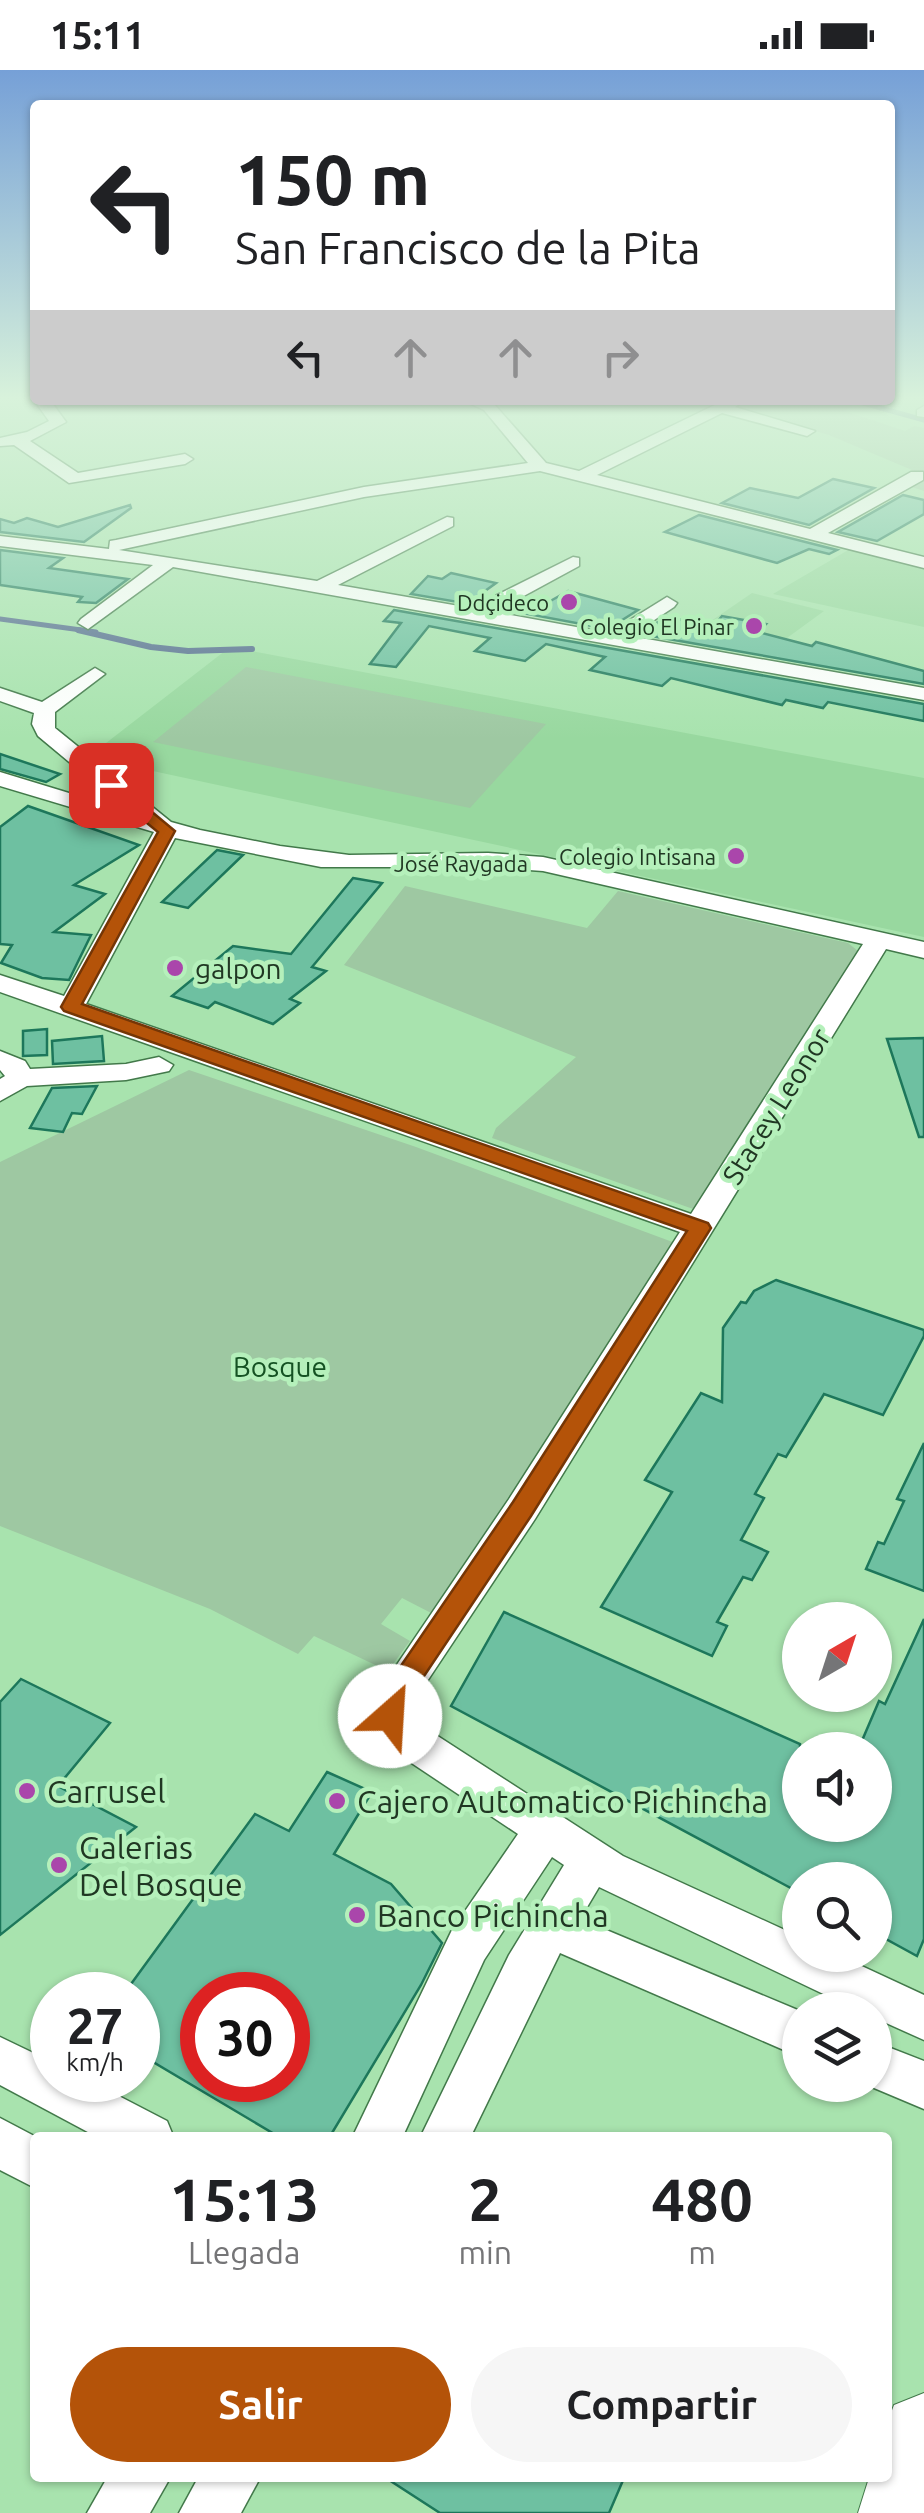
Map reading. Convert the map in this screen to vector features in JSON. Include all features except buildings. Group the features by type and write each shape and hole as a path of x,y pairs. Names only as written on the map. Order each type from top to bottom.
{"main road":[{"path":"901,2513 924,2436"}],"street":[{"path":"92,550 275,511"},
{"path":"716,511 924,563"},
{"path":"811,536 852,511"},
{"path":"320,586 447,522"},
{"path":"0,541 92,550 320,586 924,694"},
{"path":"88,623 169,561"},
{"path":"487,616 500,601 573,562"},
{"path":"614,638 667,603"},
{"path":"71,1007 167,831 46,731 45,710 95,674"},
{"path":"0,694 45,710"},
{"name":"José Raygada","path":"0,778 167,831 336,861 495,860 556,866 924,950"},
{"name":"Stacey Leonor","path":"546,1830 402,1734 390,1716 395,1697 522,1509 880,939"},
{"path":"0,983 700,1228"},
{"path":"6,1077 126,1072 159,1065"},
{"path":"379,2132 468,1945 546,1830 608,1870 924,2018"},
{"path":"447,2132 525,1970 592,1859"},
{"path":"552,1928 782,2026"},
{"path":"0,2060 138,2132"},
{"path":"892,2071 924,2085"},
{"path":"0,2143 30,2160"},
{"path":"115,2513 139,2482"},
{"path":"208,2513 229,2482"}],"shaded area":[{"path":"850,549 924,567 924,627 773,594"},
{"name":"Colegio El Pinar","path":"752,593 824,611 776,646 753,648 746,653 682,641"},
{"name":"Colegio Intisana","path":"230,647 924,778 924,937 88,757"}],"green space":[{"path":"246,667 546,724 470,808 153,742"},
{"path":"405,886 587,928 618,891 848,943 858,951 859,960 696,1210 492,1138 496,1128 576,1057 344,965"},
{"name":"Bosque","path":"189,1070 416,1147 686,1247 435,1615 402,1598 381,1624 410,1641 388,1671 314,1636 298,1654 210,1609 0,1526 0,1162"}],"waterway":[{"path":"0,619 96,632"},
{"path":"78,630 151,647 188,651 252,649"}],"place":[{"name":"Ddçideco","path":"569,602"},
{"name":"Colegio El Pinar","path":"754,626"},
{"name":"Colegio Intisana","path":"736,856"},
{"name":"galpon","path":"175,968"},
{"name":"Carrusel","path":"27,1791"},
{"name":"Cajero Automatico Pichincha","path":"337,1801"},
{"name":"Galerias Del Bosque","path":"59,1865"},
{"name":"Banco Pichincha","path":"357,1915"}],"route":[{"path":"111,785 167,831 71,1007 700,1228 522,1509 395,1697 390,1716"}]}
